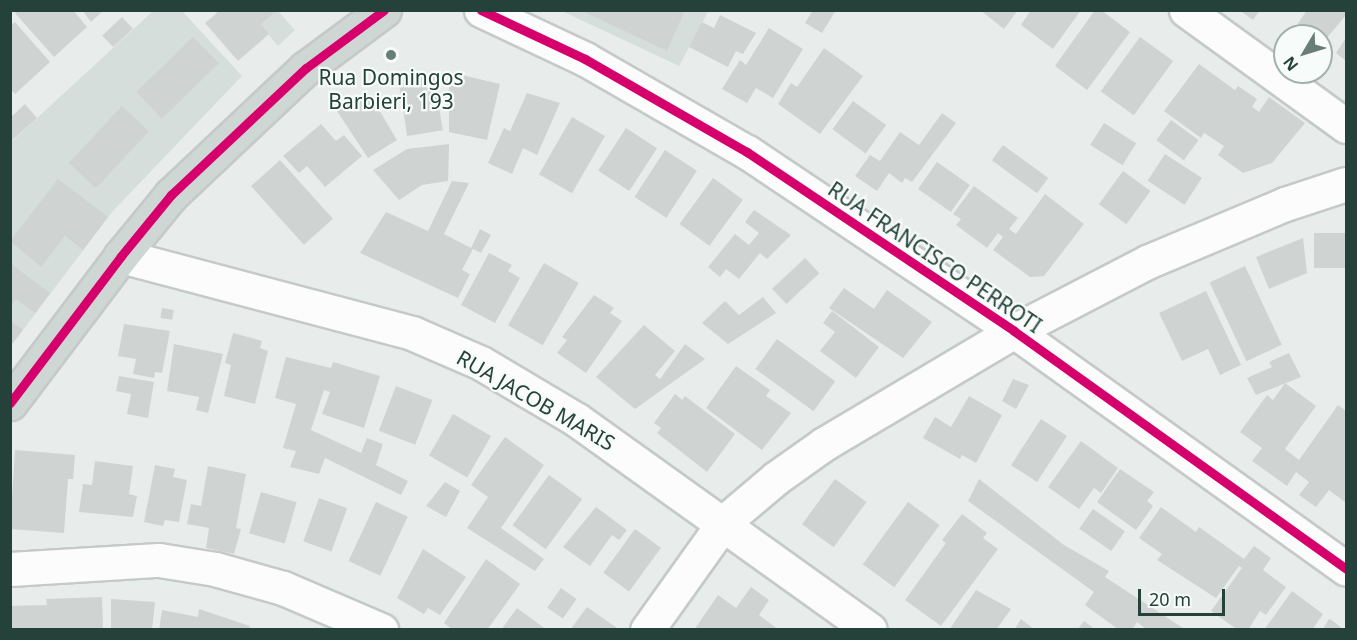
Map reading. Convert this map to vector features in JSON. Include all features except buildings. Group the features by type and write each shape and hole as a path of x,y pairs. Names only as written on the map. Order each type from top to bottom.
{"main road":[{"path":"10,402 120,256 171,195 306,68 384,10"}],"street":[{"name":"RUA FRANCISCO PERROTI","path":"481,10 585,59 747,152 1014,331 1347,569"},
{"path":"1186,10 1347,126"},
{"path":"647,630 724,522 776,477 824,444 1014,331 1148,262 1284,204 1347,184"},
{"name":"RUA JACOB MARIS","path":"120,256 411,333 481,363 577,420 724,522 870,630"},
{"path":"10,569 159,560 215,569 283,588 381,630"}],"shaded area":[{"path":"704,10 708,12 679,66 562,11"},
{"path":"153,11 182,11 242,76 112,212 11,346 11,142"},
{"path":"249,11 278,11 295,30 278,46"}],"cycle path":[{"path":"10,403 121,256 171,195 306,68 384,10"},
{"path":"481,10 585,59 747,152 1014,331 1346,569"}],"place":[{"name":"Rua Domingos Barbieri, 193","path":"391,55"}]}
